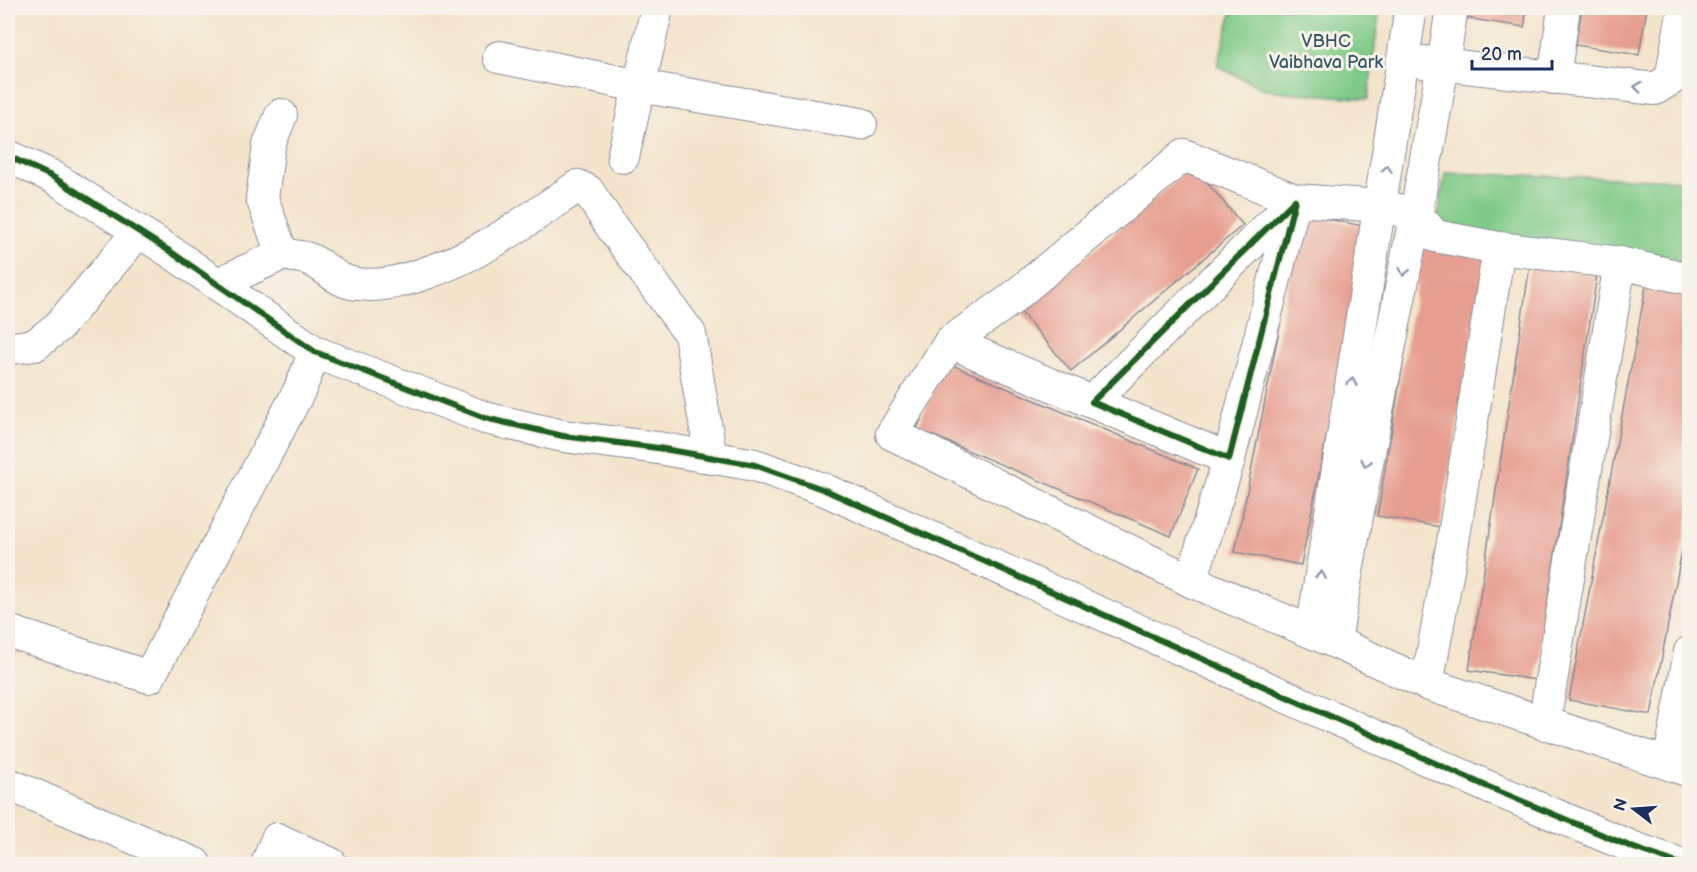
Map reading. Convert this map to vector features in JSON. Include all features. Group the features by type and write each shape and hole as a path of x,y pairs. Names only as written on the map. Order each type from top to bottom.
{"street":[{"path":"624,157 657,8"},
{"path":"1323,637 1381,206 1411,8"},
{"path":"1323,637 1352,537 1416,214 1452,8"},
{"path":"1554,78 1564,8"},
{"path":"1403,59 1655,89 1680,73 1684,8"},
{"path":"499,57 639,86 861,124"},
{"path":"281,115 269,145 262,198 282,254"},
{"path":"1689,279 1620,263 1499,248 1435,236 1416,214 1381,206 1295,200 1184,155 1009,301 950,342 892,434 1191,581 1427,684 1679,767 1689,652"},
{"path":"14,169 53,177 139,231 315,352 485,418 563,436 755,465 825,490 1486,786 1634,849 1680,864"},
{"path":"218,284 282,254 310,259 333,276 355,284 398,283 447,266 482,249 578,186 583,187 690,334 711,458"},
{"path":"1092,402 1295,200"},
{"path":"1191,581 1230,459 1295,200"},
{"path":"12,348 35,345 59,326 139,231"},
{"path":"1427,684 1453,542 1499,248"},
{"path":"1544,724 1620,263"},
{"path":"950,342 1230,459"},
{"path":"8,631 149,677 300,389 315,352"},
{"path":"8,784 195,864"},
{"path":"267,864 277,839 331,864"}],"green space":[{"name":"VBHC Vaibhava Park","path":"1233,8 1380,8 1368,99 1265,90 1217,66"},
{"path":"1445,173 1689,180 1689,281 1435,236"}],"building":[{"path":"1460,8 1527,8 1524,27 1458,17"},
{"path":"1582,8 1647,8 1639,55 1575,45"},
{"path":"1193,166 1243,225 1071,371 1021,312"},
{"path":"1302,214 1368,227 1301,565 1235,552"},
{"path":"1423,246 1486,257 1440,527 1377,516"},
{"path":"1531,258 1598,268 1536,680 1469,670"},
{"path":"1647,281 1690,289 1690,508 1651,715 1569,700"},
{"path":"945,362 1198,469 1171,536 917,429"}],"cycle path":[{"path":"8,156 53,177 171,252 315,352 485,418 563,436 658,448 755,465 825,490 1486,786 1634,848 1680,864"},
{"path":"1295,200 1229,459 1092,402 1295,200"}]}
